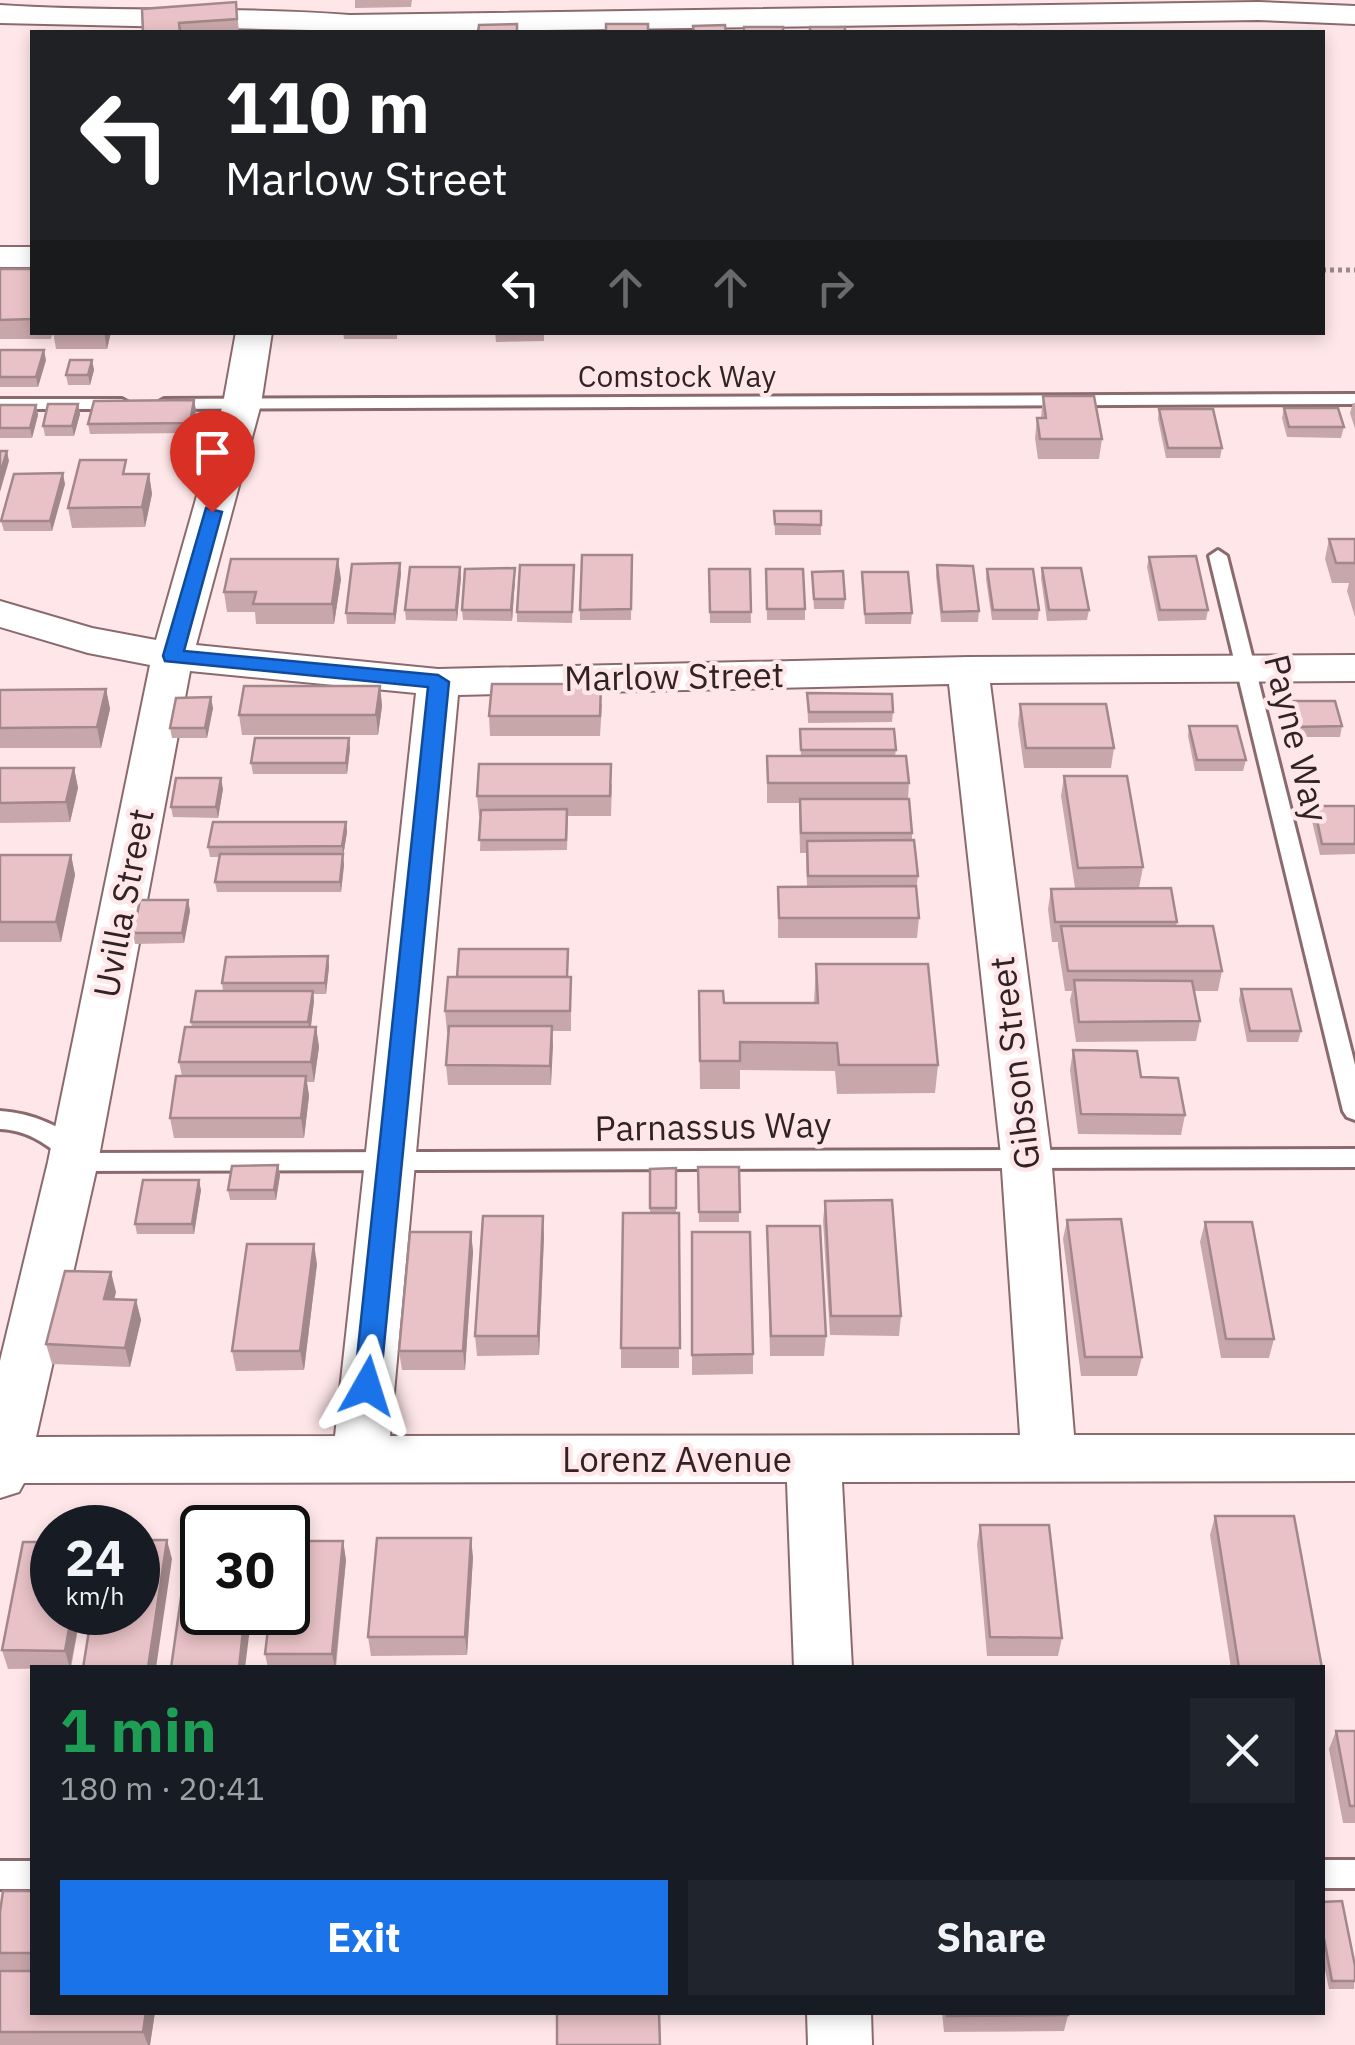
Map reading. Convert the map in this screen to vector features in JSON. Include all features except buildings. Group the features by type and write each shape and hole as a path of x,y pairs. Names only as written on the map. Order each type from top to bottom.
{"street":[{"path":"0,14 67,20 269,18 350,24 1239,11 1355,14"},
{"path":"0,257 30,257"},
{"name":"Uvilla Street","path":"1,1465 73,1157 172,656 242,404 254,335"},
{"name":"Marlow Street","path":"0,614 88,640 172,656 438,682 968,670 1355,668"},
{"name":"Gibson Street","path":"968,670 1026,1155 1049,1458"},
{"path":"360,1460 438,682"},
{"path":"813,1458 822,1665"},
{"name":"Lorenz Avenue","path":"1,1465 360,1460 1355,1458"},
{"path":"839,2015 840,2045"}],"lane":[{"name":"Comstock Way","path":"0,404 1355,399"},
{"name":"Payne Way","path":"1218,556 1355,1110"},
{"path":"0,1120 20,1120 52,1134 73,1157"},
{"name":"Parnassus Way","path":"73,1157 389,1166 1026,1155 1355,1158"},
{"path":"0,1874 30,1875"},
{"path":"1325,1874 1355,1874"}],"path":[{"path":"1325,270 1355,270"}],"route":[{"path":"212,512 172,656 438,682 367,1386"}]}
